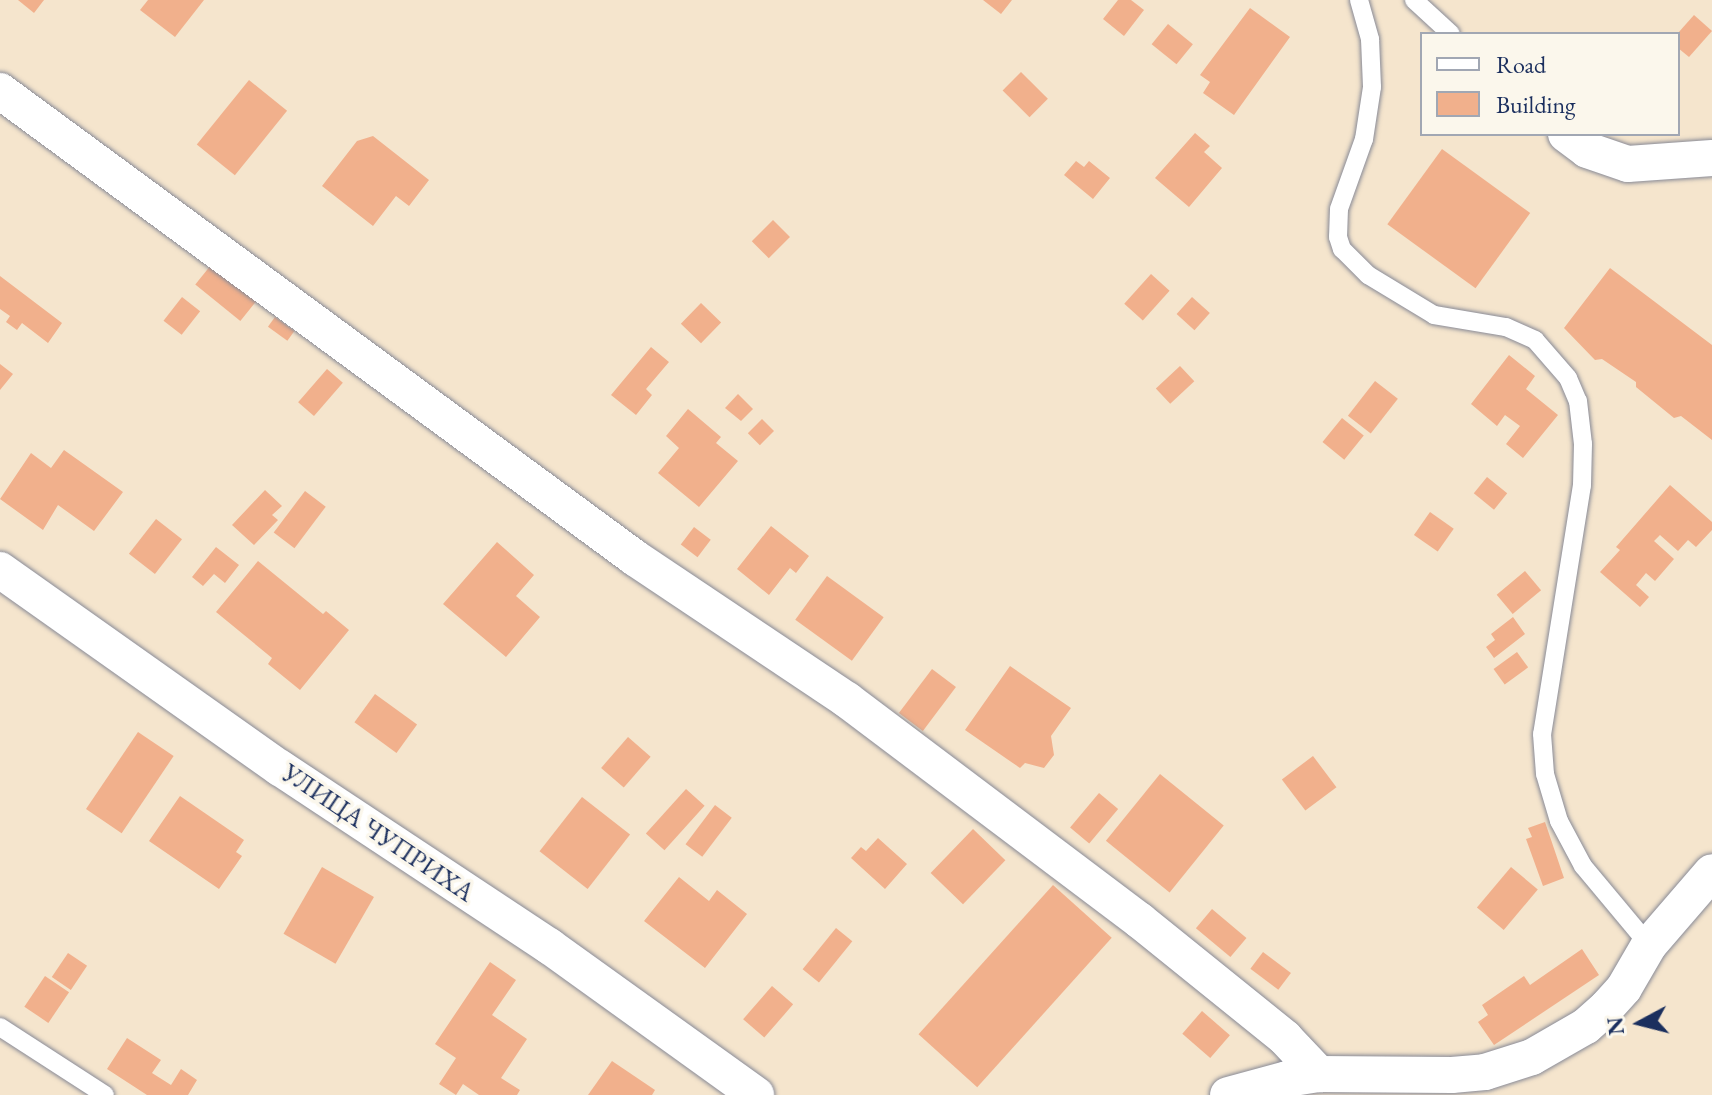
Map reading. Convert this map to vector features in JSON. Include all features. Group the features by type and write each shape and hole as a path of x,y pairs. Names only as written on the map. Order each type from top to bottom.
{"street":[{"path":"0,91 635,558 847,700 1139,920 1285,1038 1319,1074"},
{"path":"1569,136 1596,155 1628,164 1712,158"},
{"name":"УЛИЦА ЧУПРИХА","path":"0,570 280,768 549,946 756,1095"},
{"path":"1228,1095 1319,1074 1452,1075 1485,1072 1532,1057 1586,1026 1607,1007 1624,988 1649,945 1712,872"}],"lane":[{"path":"1359,0 1370,39 1372,87 1364,139 1339,209 1338,237 1342,249 1368,275 1434,315 1506,327 1535,340 1568,378 1578,401 1582,485 1542,734 1545,774 1559,821 1583,866 1649,945"},
{"path":"1414,0 1449,32"},
{"path":"0,1027 105,1095"}],"building":[{"path":"18,0 44,0 34,13"},
{"path":"148,0 204,0 175,37 140,10"},
{"path":"983,0 1012,0 1001,14"},
{"path":"1118,0 1131,0 1144,10 1124,36 1103,19"},
{"path":"1250,8 1290,37 1234,115 1203,93 1210,82 1200,75"},
{"path":"1694,15 1712,31 1689,57 1680,50 1679,32"},
{"path":"1168,24 1193,44 1177,64 1152,44"},
{"path":"1021,72 1048,99 1029,117 1003,90"},
{"path":"249,80 287,111 235,175 197,145"},
{"path":"1195,133 1210,146 1204,152 1222,168 1189,207 1155,178"},
{"path":"373,136 429,180 409,206 396,196 373,226 322,186 357,141"},
{"path":"1442,149 1530,213 1476,288 1387,224"},
{"path":"1076,161 1084,167 1089,161 1110,178 1093,199 1064,175"},
{"path":"773,220 790,237 769,258 752,241"},
{"path":"211,265 256,302 240,321 195,284"},
{"path":"1610,268 1712,345 1712,440 1681,416 1674,418 1636,387 1636,382 1602,359 1595,360 1564,328"},
{"path":"1151,274 1170,291 1143,320 1124,304"},
{"path":"0,276 62,323 48,343 22,323 17,330 6,322 10,316 0,309"},
{"path":"182,297 200,311 182,335 164,321"},
{"path":"1192,297 1210,313 1194,330 1177,314"},
{"path":"701,303 721,322 701,343 681,324"},
{"path":"275,317 294,331 287,341 268,327"},
{"path":"651,347 669,362 646,389 652,395 636,415 611,395"},
{"path":"1509,355 1535,376 1526,389 1558,415 1523,458 1506,444 1520,426 1505,415 1497,426 1471,404"},
{"path":"0,364 13,374 0,390"},
{"path":"1180,366 1194,381 1170,404 1156,389"},
{"path":"327,369 343,383 314,416 298,402"},
{"path":"1375,381 1398,399 1371,434 1348,416"},
{"path":"738,394 753,409 741,421 725,408"},
{"path":"688,409 721,437 716,443 738,461 699,507 658,473 679,448 666,436"},
{"path":"1342,418 1364,436 1344,460 1322,442"},
{"path":"762,419 774,431 760,445 748,433"},
{"path":"64,450 123,492 94,531 58,505 43,530 0,499 31,453 51,468"},
{"path":"1487,477 1507,493 1494,510 1474,493"},
{"path":"1670,485 1712,522 1712,530 1696,547 1688,540 1678,551 1660,535 1654,541 1674,559 1655,581 1646,573 1636,585 1649,597 1640,607 1600,572 1620,550 1616,547"},
{"path":"265,490 282,506 272,515 278,520 254,545 232,525"},
{"path":"305,491 326,507 294,548 274,533"},
{"path":"1430,512 1454,529 1438,552 1414,535"},
{"path":"156,519 182,539 155,574 129,554"},
{"path":"771,526 809,556 796,573 790,568 769,595 737,569"},
{"path":"694,527 711,540 698,557 681,545"},
{"path":"497,542 534,575 516,596 540,617 506,657 443,604"},
{"path":"216,547 239,565 225,583 214,574 203,586 192,577"},
{"path":"258,561 323,614 326,611 349,630 300,690 268,664 272,658 216,612"},
{"path":"1525,571 1541,590 1513,614 1497,595"},
{"path":"827,576 884,617 852,661 795,620"},
{"path":"1513,617 1525,634 1494,658 1486,647 1495,640 1491,634"},
{"path":"1517,652 1528,667 1505,684 1494,669"},
{"path":"1010,666 1071,708 1051,736 1054,755 1044,768 1025,763 1020,768 965,730"},
{"path":"932,669 956,687 923,731 899,713"},
{"path":"375,694 417,725 396,753 354,722"},
{"path":"138,732 174,756 122,833 86,809"},
{"path":"628,737 651,757 624,788 601,768"},
{"path":"1313,756 1336,787 1305,811 1282,779"},
{"path":"1160,774 1224,826 1170,892 1106,841"},
{"path":"686,789 705,806 664,850 646,834"},
{"path":"1099,793 1118,809 1089,844 1070,827"},
{"path":"180,796 244,840 236,852 242,856 219,889 149,841"},
{"path":"582,797 630,835 588,889 540,851"},
{"path":"715,805 732,818 702,857 686,844"},
{"path":"1545,822 1564,878 1543,886 1526,839 1532,837 1528,828"},
{"path":"973,829 1005,860 963,904 931,873"},
{"path":"878,838 907,864 885,889 851,858 861,847 866,851"},
{"path":"322,867 374,897 335,964 284,934"},
{"path":"1511,867 1538,889 1504,930 1477,908"},
{"path":"679,877 709,901 717,890 747,914 705,968 644,921"},
{"path":"1053,885 1112,938 977,1087 919,1034"},
{"path":"1212,909 1246,938 1230,957 1196,928"},
{"path":"836,928 852,941 819,982 803,969"},
{"path":"1582,949 1599,975 1494,1045 1478,1022 1488,1015 1482,1005 1524,976 1530,985"},
{"path":"1263,952 1291,973 1278,990 1250,969"},
{"path":"68,953 87,966 71,990 52,977"},
{"path":"490,962 516,980 492,1015 527,1039 501,1078 520,1090 517,1095 479,1095 463,1084 456,1095 439,1084 456,1058 435,1044"},
{"path":"45,976 69,992 48,1023 24,1007"},
{"path":"772,986 793,1004 764,1038 743,1019"},
{"path":"1202,1011 1230,1035 1210,1058 1182,1034"},
{"path":"127,1038 161,1060 152,1073 171,1085 181,1069 197,1080 188,1095 147,1095 107,1069"},
{"path":"612,1061 655,1090 652,1095 588,1095"}]}
